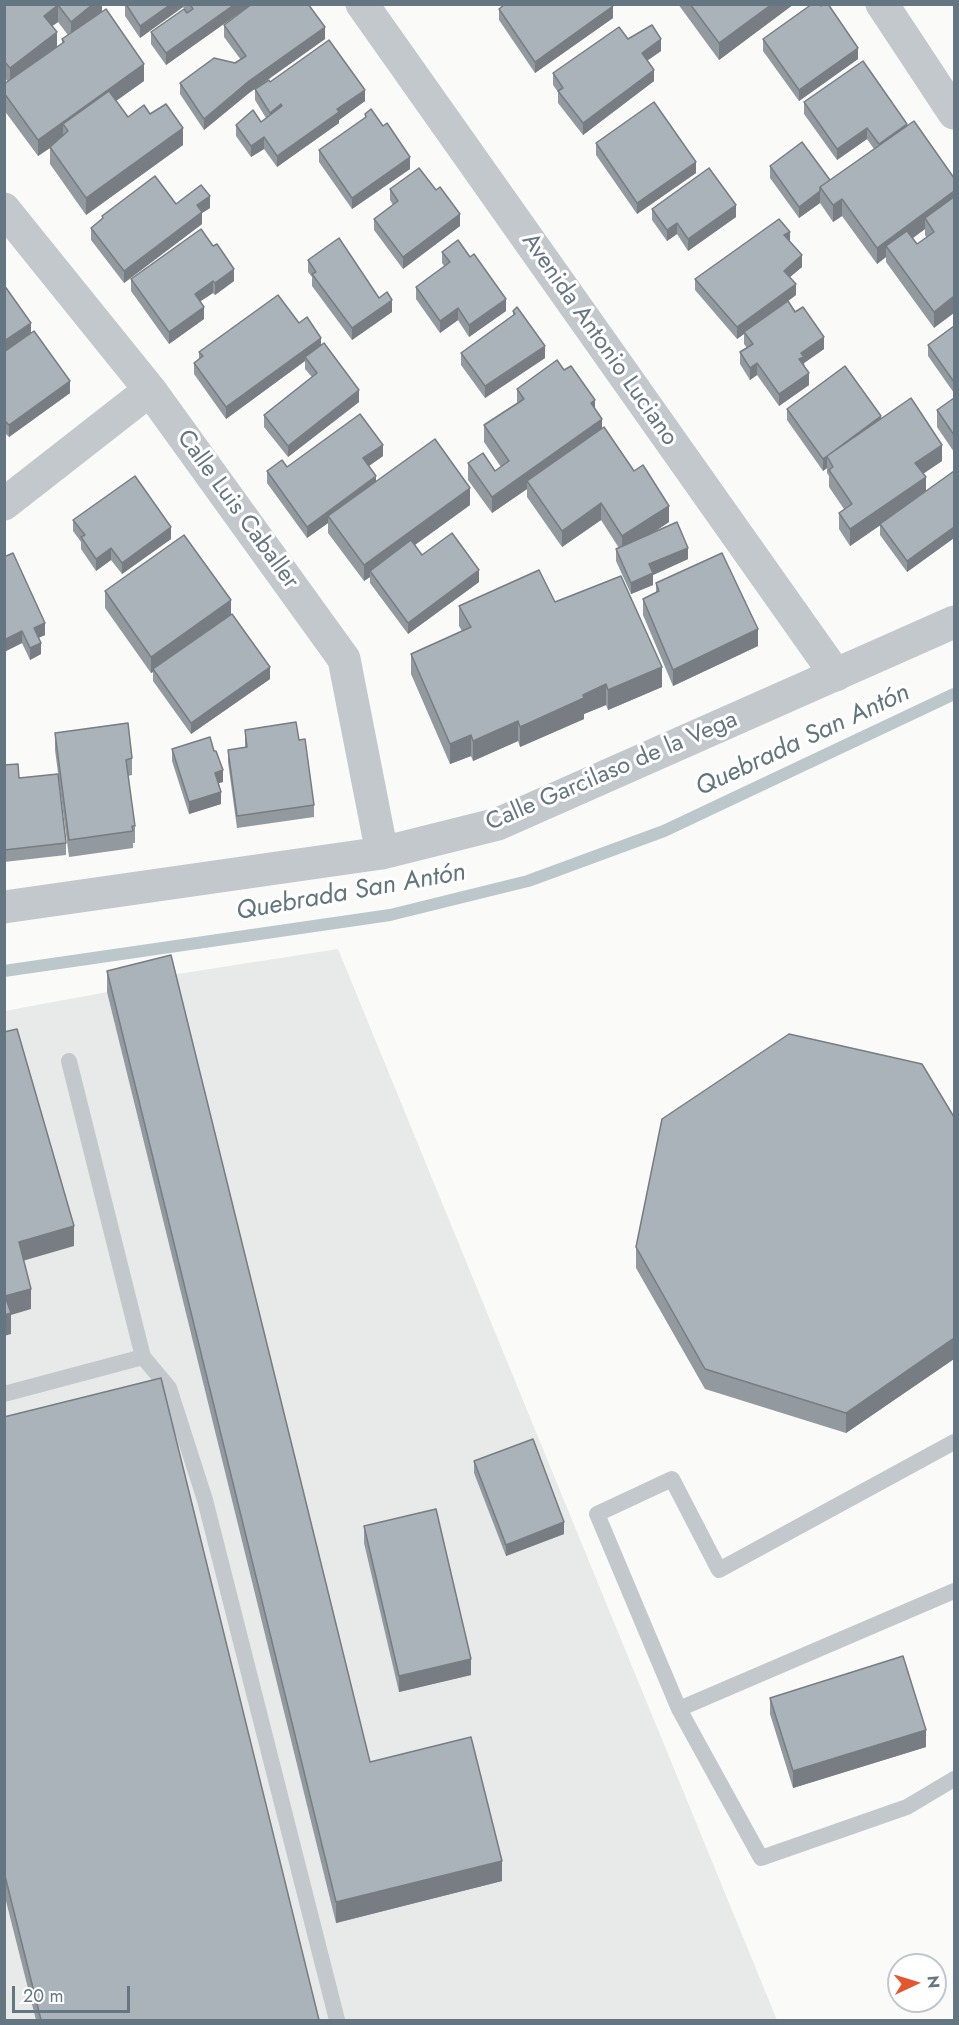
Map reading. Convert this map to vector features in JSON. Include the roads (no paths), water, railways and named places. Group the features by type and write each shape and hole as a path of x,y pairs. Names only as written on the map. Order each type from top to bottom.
{"street":[{"name":"Avenida Antonio Luciano","path":"362,4 836,675"},
{"path":"882,4 954,112"},
{"name":"Calle Luis Caballer","path":"4,208 150,390 344,659 382,852"},
{"path":"4,504 150,390"},
{"name":"Calle Garcilaso de la Vega","path":"4,907 382,852 498,824 954,622"}],"lane":[{"path":"69,1061 143,1357 169,1388 205,1500 338,2020"},
{"path":"4,1394 143,1357"},
{"path":"954,1442 719,1570 672,1479 597,1514 679,1709 761,1857 908,1807 954,1779"},
{"path":"679,1709 954,1591"}],"waterway":[{"name":"Quebrada San Antón","path":"4,971 390,915 528,881 664,831 954,694"}]}
